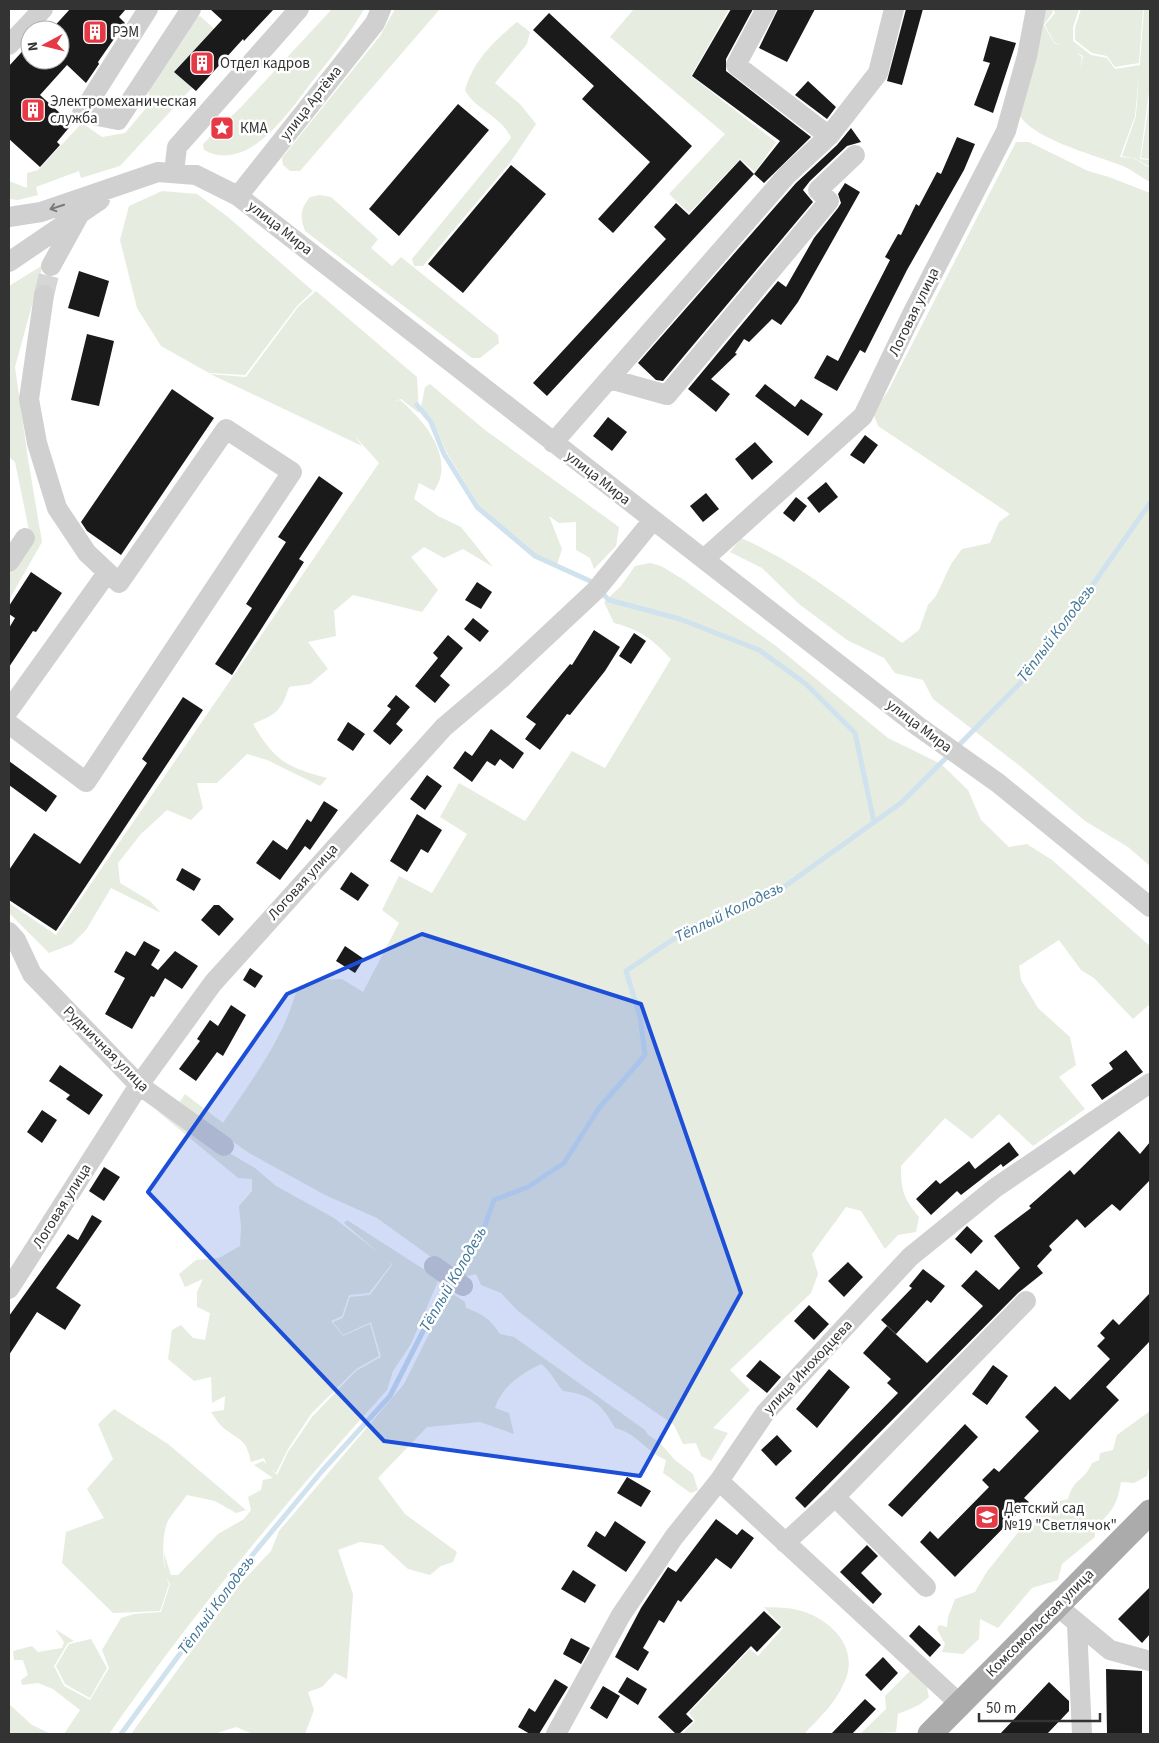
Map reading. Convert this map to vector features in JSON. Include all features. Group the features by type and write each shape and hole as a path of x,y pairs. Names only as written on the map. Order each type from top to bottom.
{"main road":[{"name":"Комсомольская улица","path":"930,1734 1150,1512"}],"street":[{"path":"9,45 43,9"},
{"path":"148,9 82,113 118,120 191,9"},
{"path":"174,172 177,146 298,9"},
{"name":"улица Артёма","path":"238,196 375,23 380,9"},
{"path":"766,9 736,65 829,136"},
{"path":"553,443 787,176 829,136 878,73 894,9"},
{"name":"Логовая улица","path":"704,559 863,416 911,316 1006,131 1027,56 1036,9"},
{"path":"610,379 667,395 829,201 818,190 855,155"},
{"name":"улица Мира","path":"9,216 41,212 150,174 174,172 196,175 238,196 919,727 998,783 1150,907"},
{"path":"9,262 120,186"},
{"path":"51,266 81,213"},
{"path":"9,724 86,782 292,472 226,429 119,584 87,553 57,508 37,443 29,399 44,295"},
{"name":"Логовая улица","path":"9,1289 139,1085 213,983 437,734 503,677 596,590 653,520"},
{"path":"9,562 25,538"},
{"path":"9,710 107,573"},
{"name":"Рудничная улица","path":"9,932 16,940 32,974 139,1085 224,1146"},
{"name":"улица Иноходцева","path":"556,1734 622,1615 674,1537 719,1481 765,1412 910,1257 995,1188 1150,1083"},
{"path":"434,1266 463,1286"},
{"path":"785,1543 835,1497 1026,1301"},
{"path":"719,1481 960,1704"},
{"path":"835,1497 926,1587"},
{"path":"1057,1606 1077,1625 1110,1650 1150,1661"},
{"path":"1077,1625 1082,1734"}],"highlighted area":[{"path":"422,934 641,1004 741,1293 640,1476 384,1441 148,1192 287,994"}],"shaded area":[{"path":"332,9 364,9 339,47 279,124 251,147 236,154 220,155 204,150 203,144 241,107"},
{"path":"395,9 440,9 300,171 290,171 283,165 282,158 380,36"},
{"path":"634,9 729,9 691,76 776,142 755,172 740,159 689,213 669,194 725,134 610,37"},
{"path":"1042,9 1052,9 1053,12 1044,25 1054,43 1062,46 1054,42 1045,25 1055,13 1053,9 1079,9 1073,27 1073,41 1091,55 1107,58 1115,69 1140,65 1135,116 1120,157 1133,158 1150,168 1150,182 1130,169 1049,138 1024,121 1017,111"},
{"path":"1081,9 1143,9 1139,63 1115,67 1107,56 1092,53 1075,40 1075,28"},
{"path":"1144,9 1150,9 1150,85 1140,159 1150,160 1150,167 1134,158 1122,156 1136,116"},
{"path":"200,16 229,42 208,35 174,72 192,88 120,166 81,178 79,171 36,187 38,195 18,200 9,199 9,181 27,188 27,173 38,170 82,123 102,137 125,133 147,107 150,84 189,22"},
{"path":"517,22 530,32 527,44 495,83 520,104 536,124 509,164 423,266 414,266 412,259 511,138 502,124 475,103 465,90 473,70 485,52"},
{"path":"1150,96 1150,159 1141,158"},
{"path":"1016,142 1029,142 1088,171 1150,193 1150,866 1128,847 1085,821 1020,766 933,699 923,680 895,673 884,658 847,640 799,604 762,568 730,552 741,538 763,548 824,586 902,643 919,630 928,605 936,596 951,564 962,549 990,543 999,522 1010,514 878,426 873,413 888,391"},
{"path":"162,191 197,194 228,217 313,291 297,306 245,375 209,373 161,346 137,308 120,240 129,206"},
{"path":"320,195 331,197 378,239 371,248 392,266 401,257 498,335 499,343 480,358 472,358 305,231 302,221 304,205 310,197"},
{"path":"43,265 15,367 42,542 9,600 9,575 31,540 15,462 9,457 9,286"},
{"path":"316,291 417,377 419,413 401,399 392,402 400,400 428,430 440,454 441,466 440,479 434,491 419,483 414,499 438,516 461,527 493,567 463,549 444,558 424,547 411,557 438,590 422,612 353,595 334,611 336,636 308,642 328,669 310,684 289,687 277,711 253,724 268,746 283,761 301,770 327,778 320,786 267,760 247,754 217,783 197,783 203,808 191,820 167,810 141,834 118,863 120,883 150,901 161,913 111,888 86,930 72,944 49,953 9,913 9,903 56,935 379,463 354,435 362,446 210,374 246,377 298,307"},
{"path":"430,384 485,430 619,527 616,546 594,569 590,558 576,550 576,522 559,523 549,516 562,549 557,565 536,555 479,506 447,453 433,421 421,407 425,387"},
{"path":"650,563 661,566 684,580 776,646 888,738 941,764 968,790 981,820 1009,847 1027,844 1052,860 1150,946 1150,1004 1133,1019 1094,978 1081,970 1059,940 1019,966 1021,980 1038,1008 1070,1037 1076,1065 1059,1077 1085,1109 1033,1146 999,1114 972,1139 945,1118 901,1166 906,1199 919,1217 916,1232 898,1235 885,1249 861,1211 846,1207 812,1254 818,1274 811,1293 730,1370 750,1390 713,1428 728,1433 711,1461 701,1456 696,1443 683,1444 674,1425 583,1362 517,1310 501,1293 481,1285 476,1274 460,1278 377,1218 325,1195 249,1153 179,1103 185,1094 223,1123 274,1044 283,1027 296,992 316,980 342,979 363,992 399,923 382,910 399,876 432,893 467,834 440,817 459,783 525,821 572,751 605,768 671,659 646,636 614,623 604,602 621,586 635,566"},
{"path":"156,1110 255,1168 276,1186 334,1218 380,1254 344,1223 347,1220 439,1279 411,1344 393,1371 387,1390 242,1558 174,1645 109,1734 64,1734 80,1710 53,1689 38,1683 22,1685 21,1680 28,1675 23,1660 14,1660 13,1651 32,1646 38,1652 62,1648 64,1642 55,1629 74,1641 68,1643 54,1666 64,1686 90,1700 109,1668 102,1650 121,1618 134,1614 161,1612 170,1584 165,1575 164,1553 171,1575 178,1575 218,1534 244,1519 251,1510 248,1497 261,1490 263,1480 273,1478 254,1465 263,1461 266,1464 264,1458 251,1462 243,1442 222,1426 211,1412 224,1410 225,1396 212,1403 211,1377 194,1381 168,1359 172,1330 181,1325 193,1338 205,1340 210,1313 197,1307 197,1292 203,1279 185,1287 179,1274 196,1260 219,1258 240,1246 239,1206 252,1191 252,1179 238,1178","holes":["386,1259 392,1265 370,1295 350,1297 343,1318 333,1322 343,1335 371,1322 381,1357 356,1371 312,1417 288,1452 277,1475 272,1470 276,1473 288,1449 311,1414 356,1369 379,1356 370,1324 343,1336 331,1321 342,1316 349,1295 369,1293 391,1265"]},
{"path":"450,1292 465,1302 466,1308 486,1318 500,1334 514,1337 645,1430 675,1460 693,1474 698,1490 691,1493 663,1473 666,1460 629,1434 615,1428 605,1413 594,1402 581,1395 563,1391 541,1364 526,1372 507,1387 498,1400 495,1408 509,1413 514,1434 480,1422 427,1427 378,1478 405,1514 457,1552 453,1562 441,1566 430,1575 408,1569 382,1545 360,1542 338,1550 353,1594 347,1679 335,1673 322,1687 308,1692 314,1710 305,1734 253,1734 236,1727 214,1734 131,1734 240,1584 271,1551 279,1531 404,1384"},
{"path":"114,1409 168,1444 246,1510 236,1513 215,1501 187,1495 168,1521 164,1535 164,1562 169,1584 160,1611 113,1613 62,1563 66,1532 104,1518 87,1489 113,1459 98,1424"},
{"path":"1150,1411 1150,1463 1147,1476 1134,1483 1121,1482 1113,1507 1095,1527 1095,1537 1062,1564 1058,1580 1032,1588 998,1628 980,1619 979,1639 963,1654 942,1652 945,1644 937,1629 939,1625 947,1627 948,1617 955,1599 975,1592 986,1573 1028,1520 1053,1509 1052,1503 1068,1499 1076,1483 1086,1474 1092,1463 1099,1460 1100,1453 1113,1450 1117,1435"},
{"path":"764,1607 790,1608 810,1614 831,1627 839,1636 848,1658 848,1670 836,1698 804,1734 682,1734 695,1721 689,1713 750,1649 758,1656 783,1628"},
{"path":"91,1639 107,1668 90,1698 65,1684 56,1666 69,1644"},
{"path":"912,1669 926,1683 929,1697 919,1705 898,1714 896,1732 860,1734 886,1709 885,1696"},
{"path":"9,1704 32,1725 51,1734 9,1734"}],"building":[{"name":"Электромеханическая служба","path":"70,9 126,9 119,17 125,23 86,83 70,68 70,20 60,20"},
{"path":"210,9 274,9 244,41 243,39 196,91 174,72 222,20"},
{"path":"731,9 753,9 726,59 726,71 811,137 764,183 754,174 780,141 692,76"},
{"path":"778,9 815,9 787,62 759,48"},
{"path":"906,9 923,9 902,85 887,81"},
{"path":"549,13 692,146 613,233 598,219 650,162 582,99 594,86 533,30"},
{"path":"990,36 1016,43 993,113 974,105 990,63 983,61"},
{"name":"Электромеханическая служба","path":"20,54 20,70 62,70 40,95 72,124 57,142 60,145 40,167 9,139 9,66"},
{"path":"808,81 836,107 827,119 795,95"},
{"path":"458,104 489,130 399,236 369,209"},
{"path":"851,128 861,142 847,146 810,181 803,190 813,202 663,381 656,380 638,363 796,183 837,145"},
{"path":"957,137 975,144 964,170 907,270 865,353 860,350 837,391 814,378 827,355 838,361 890,260 885,257 898,234 901,235 916,204 919,206 937,172 941,174"},
{"path":"740,160 754,174 547,396 533,383 666,239 654,227 676,203 689,215"},
{"path":"511,165 546,194 463,293 428,264"},
{"path":"845,183 860,192 798,302 781,325 772,319 749,342 744,339 735,353 737,354 711,379 730,394 716,412 688,389 778,281 786,287 814,238 841,203 838,194"},
{"path":"79,271 109,281 99,317 68,308"},
{"path":"87,334 114,341 99,406 71,400"},
{"path":"765,384 795,407 801,399 823,414 808,436 755,396"},
{"path":"172,389 214,418 121,555 87,531 81,522"},
{"path":"608,417 627,432 612,451 593,436"},
{"path":"865,435 878,445 864,464 850,455"},
{"path":"755,442 773,462 752,480 735,459"},
{"path":"319,476 343,493 299,559 304,562 232,675 215,664 252,608 246,604 286,542 278,537"},
{"path":"826,482 838,497 819,513 807,498"},
{"path":"706,493 719,509 703,522 690,506"},
{"path":"796,497 807,506 794,522 783,513"},
{"path":"31,572 62,593 36,632 33,631 9,667 9,628 15,618 9,614 9,606"},
{"path":"477,582 492,592 481,609 465,600"},
{"path":"473,618 489,631 480,642 464,629"},
{"path":"594,630 620,647 605,671 570,715 567,714 540,750 525,739 536,724 526,717 570,664 572,665"},
{"path":"634,633 646,641 631,664 619,656"},
{"path":"448,635 463,648 440,676 450,685 435,703 415,686 438,658 433,653"},
{"path":"396,695 410,707 396,724 403,730 390,745 373,731 391,709 387,706"},
{"path":"183,697 203,710 56,931 9,900 9,870 34,833 80,864 147,763 142,759"},
{"path":"348,722 365,734 353,751 337,740"},
{"path":"491,729 524,753 513,769 500,759 495,766 487,761 472,782 453,768 465,751 472,756"},
{"path":"9,761 57,796 46,812 9,785"},
{"path":"427,775 442,786 425,810 410,799"},
{"path":"324,801 338,810 310,850 305,846 280,880 256,863 273,840 287,850 307,819 311,822"},
{"path":"417,814 442,830 428,853 421,849 407,872 390,861"},
{"path":"182,868 201,879 194,891 176,880"},
{"path":"351,872 369,885 358,901 340,889"},
{"path":"214,905 219,905 234,919 219,936 201,920"},
{"path":"144,941 160,950 151,965 158,970 175,951 198,966 182,989 165,978 154,997 151,996 132,1029 105,1014 125,978 114,972 126,951 135,956"},
{"path":"345,946 364,959 355,973 336,961"},
{"path":"250,968 263,976 255,988 243,980"},
{"path":"231,1005 246,1015 223,1056 217,1052 196,1081 179,1069 200,1041 197,1039 210,1020 218,1026"},
{"path":"1126,1050 1143,1072 1102,1100 1091,1085 1113,1069 1109,1063"},
{"path":"60,1065 103,1095 89,1115 66,1099 70,1095 49,1081"},
{"path":"42,1110 57,1120 42,1143 27,1132"},
{"path":"1119,1131 1140,1154 1150,1142 1150,1180 1120,1211 1112,1204 1085,1228 1077,1219 1049,1246 1052,1250 1037,1266 1043,1273 1018,1293 805,1508 795,1498 898,1393 887,1383 891,1379 863,1353 887,1326 927,1363 983,1306 961,1286 976,1270 999,1290 1020,1268 994,1236 1031,1208 1029,1206 1070,1170 1074,1175"},
{"path":"1009,1142 1019,1155 1003,1167 1001,1164 961,1195 957,1191 931,1215 916,1199 936,1180 940,1184 969,1161 975,1169"},
{"path":"104,1167 120,1177 104,1201 89,1191"},
{"path":"92,1215 102,1221 56,1288 81,1305 65,1330 37,1312 9,1355 9,1316 68,1234 78,1240"},
{"path":"967,1226 983,1241 971,1254 955,1239"},
{"path":"848,1262 863,1277 844,1297 828,1281"},
{"path":"923,1269 945,1286 931,1303 927,1300 896,1334 881,1320 912,1288 909,1286"},
{"path":"1150,1293 1150,1341 1106,1387 1119,1400 1024,1498 1029,1502 955,1577 920,1542 930,1531 938,1539 989,1487 982,1480 994,1468 999,1472 1039,1431 1025,1417 1055,1386 1070,1400 1110,1359 1097,1346 1105,1338 1100,1333 1113,1319 1119,1325"},
{"path":"809,1305 829,1324 814,1340 794,1321"},
{"path":"760,1360 781,1377 767,1393 746,1376"},
{"path":"993,1365 1008,1376 987,1405 972,1394"},
{"path":"829,1369 850,1387 817,1428 796,1409"},
{"path":"965,1424 978,1437 902,1517 888,1505"},
{"path":"777,1435 792,1451 776,1466 761,1450"},
{"path":"627,1477 651,1491 641,1507 617,1493"},
{"path":"716,1519 737,1535 742,1529 754,1538 731,1569 716,1558 681,1602 678,1600 664,1623 659,1620 643,1648 649,1652 638,1671 615,1657 641,1608 668,1567 676,1572"},
{"path":"615,1521 646,1542 626,1572 587,1546 596,1531 605,1537"},
{"path":"867,1545 878,1556 861,1573 882,1594 873,1604 840,1572"},
{"path":"573,1570 596,1585 585,1603 561,1589"},
{"path":"1150,1587 1150,1634 1142,1643 1118,1619"},
{"path":"764,1611 781,1627 757,1652 751,1646 686,1714 693,1721 679,1734 676,1734 658,1717"},
{"path":"919,1625 941,1645 930,1657 909,1636"},
{"path":"571,1638 590,1648 581,1664 563,1654"},
{"path":"883,1657 898,1673 881,1691 865,1675"},
{"path":"1106,1669 1142,1671 1142,1734 1107,1734"},
{"path":"627,1677 647,1689 638,1705 618,1692"},
{"path":"555,1679 568,1687 539,1734 530,1734 518,1727 529,1708 535,1712"},
{"path":"1049,1682 1069,1701 1069,1711 1047,1734 1000,1734"},
{"path":"603,1686 620,1696 607,1719 590,1708"},
{"path":"865,1699 876,1709 852,1734 831,1734"}],"waterway":[{"path":"417,405 431,422 444,454 477,507 535,556 590,581 594,585"},
{"name":"Тёплый Колодезь","path":"956,748 1033,670 1150,503"},
{"path":"600,591 609,600 680,619 759,650 806,684 855,733 874,822"},
{"name":"Тёплый Колодезь","path":"455,1275 483,1231 494,1200 528,1187 564,1163 599,1108 645,1055 640,1017 626,971 690,928 774,894 901,803 950,754"},
{"name":"Тёплый Колодезь","path":"121,1734 254,1553 322,1471 390,1396 440,1298 451,1282"}],"tunnel":[{"path":"44,295 51,266"}],"place":[{"name":"РЭМ","path":"95,32"},
{"name":"Отдел кадров","path":"202,63"},
{"name":"Электромеханическая служба","path":"33,110"},
{"name":"КМА","path":"222,128"},
{"name":"Детский сад №19 \"Светлячок\"","path":"987,1517"}]}
